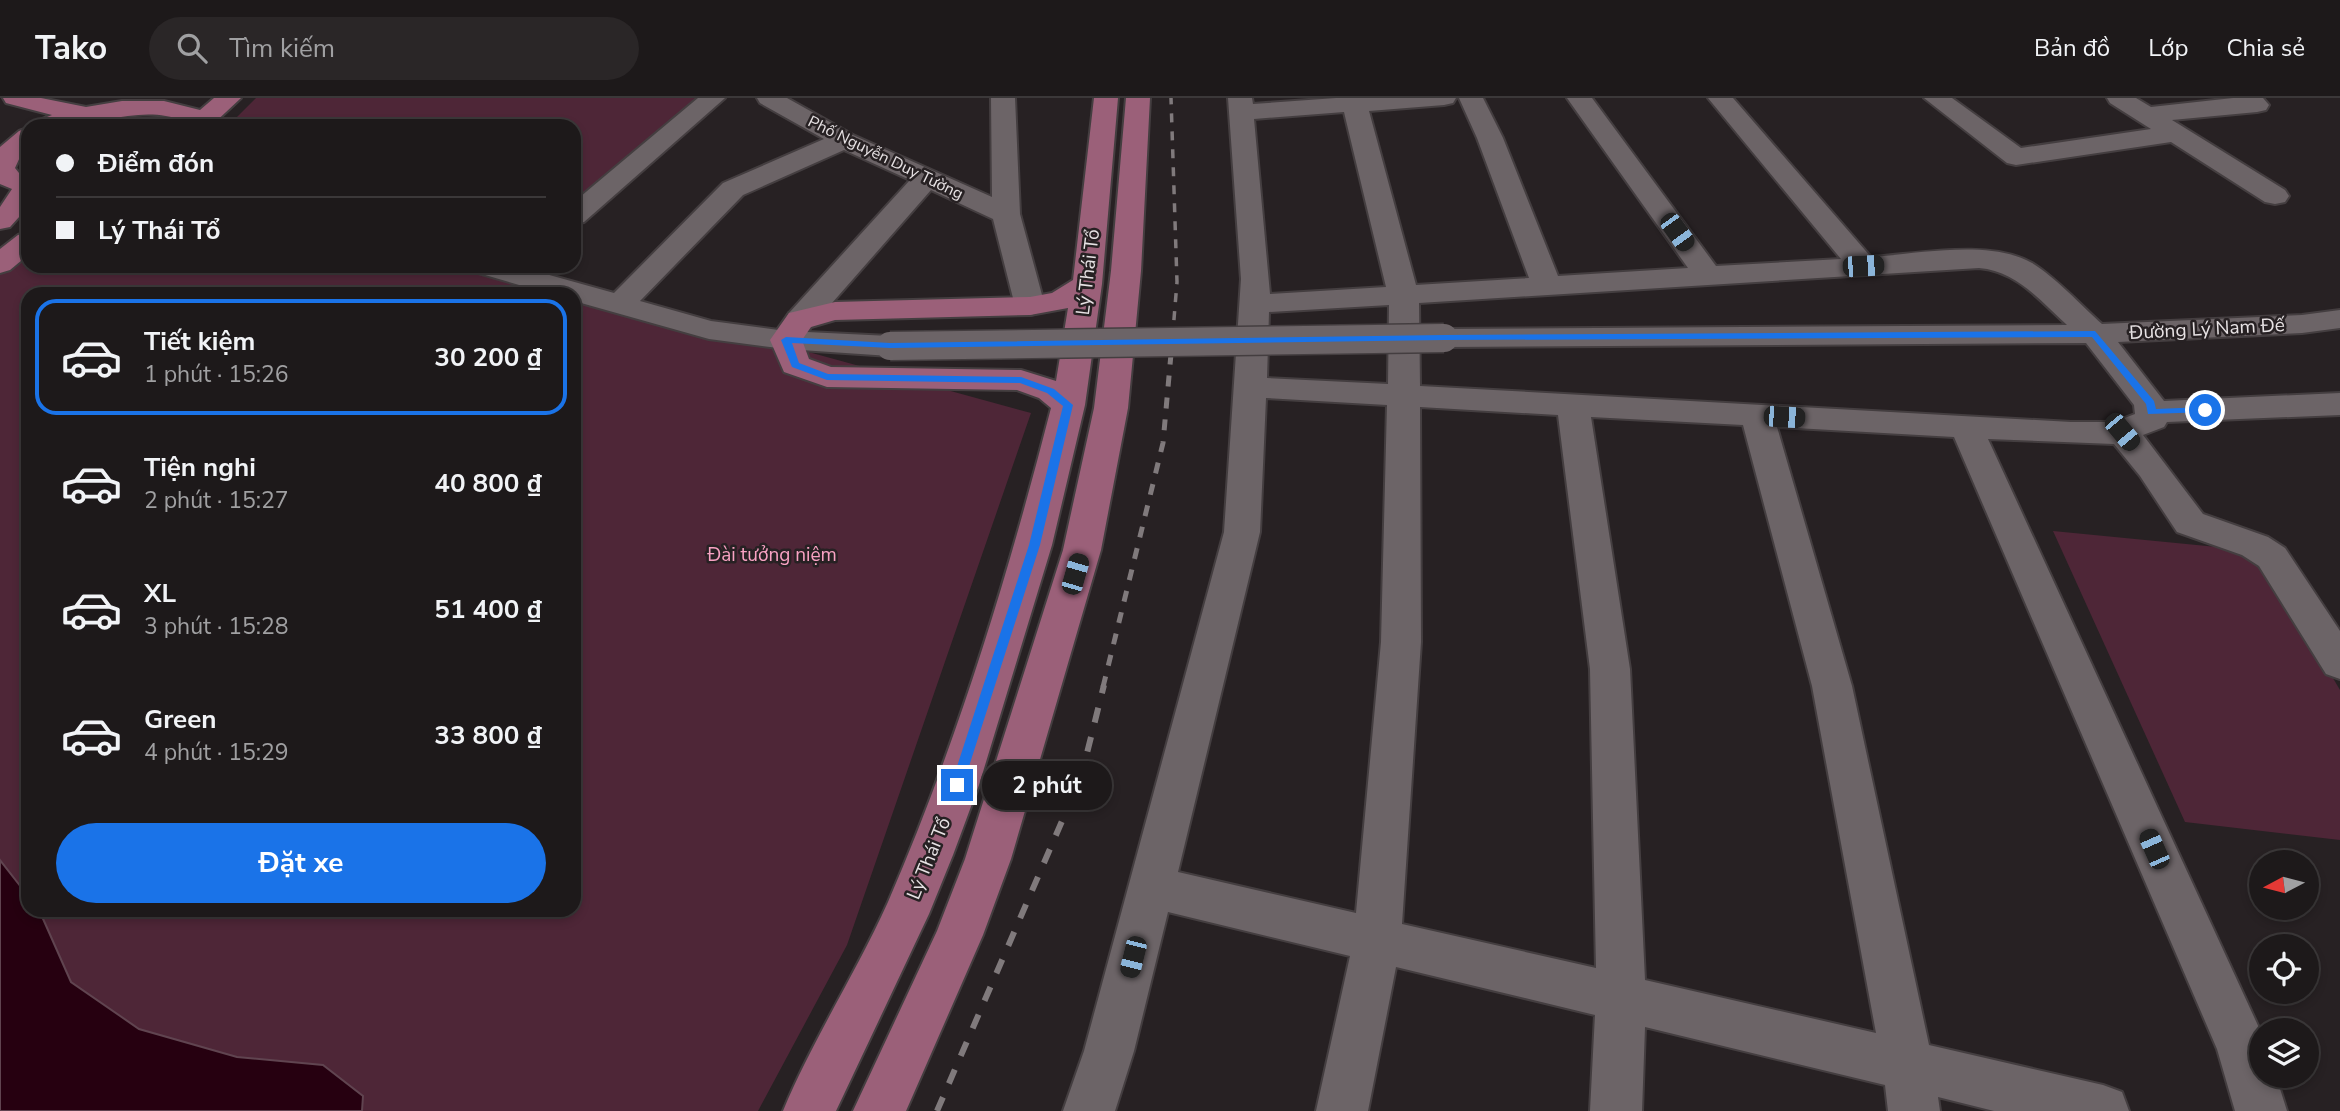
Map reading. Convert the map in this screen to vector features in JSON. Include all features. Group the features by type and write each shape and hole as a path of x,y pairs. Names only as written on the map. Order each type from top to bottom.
{"main road":[{"path":"15,98 41,106 93,110 145,103 170,105 192,114 194,119"},
{"path":"67,119 130,98"},
{"path":"204,119 229,98"},
{"name":"Lý Thái Tổ","path":"879,1111 959,935 988,859 1082,550 1111,408 1112,223 1106,98"},
{"name":"Lý Thái Tổ","path":"809,1111 906,914 961,772 1034,545 1068,405 1087,284 1112,223 1138,98"},
{"path":"0,221 16,206 18,184 6,176 2,167 12,144"},
{"path":"0,264 21,247"},
{"path":"1068,405 1051,391 1021,380 827,377 795,365 793,330 835,310 1030,306 1061,301 1087,284"},
{"path":"1044,504 1091,507"}],"street":[{"path":"581,210 713,98"},
{"name":"Phố Nguyễn Duy Tường","path":"769,98 844,140 1006,214"},
{"path":"1003,98 1006,214 1030,306"},
{"path":"1089,1111 1109,1051 1242,532 1256,279 1241,105 1444,98"},
{"path":"1471,98 1490,138 1547,287"},
{"path":"1579,98 1709,277"},
{"path":"1720,98 1863,266"},
{"path":"1936,98 2016,157 2176,133"},
{"path":"2119,98 2275,196"},
{"path":"2147,115 2257,105 2245,98"},
{"path":"1342,1111 1377,940 1401,642 1404,396 1404,297 1353,101"},
{"path":"619,305 733,189 844,140"},
{"path":"793,330 927,178"},
{"path":"1255,304 1404,297 1979,259 2001,261 2023,270 2095,334 2150,404 2136,422"},
{"name":"Đường Lý Nam Đế","path":"513,273 559,287"},
{"name":"Đường Lý Nam Đế","path":"581,294 709,330 793,330 890,346 1444,338 2095,334 2302,324 2340,319"},
{"path":"1250,387 2071,433 2136,422 2340,404"},
{"path":"1573,405 1609,669 1620,997 1616,1111"},
{"path":"1758,415 1832,686 1911,1088"},
{"path":"2136,422 2152,468 2182,515 2190,523 2255,546 2272,557 2340,663"},
{"path":"1966,427 2242,1048 2261,1111"},
{"path":"1151,887 1620,997 1911,1088 2104,1111"}],"green space":[{"path":"256,98 713,98 581,209 581,119 235,119"},
{"name":"Đài tưởng niệm","path":"21,257 21,273 520,273 571,287 21,287 21,917 581,917 581,290 1031,413 847,945 758,1111 0,1111 0,272"},
{"path":"2053,531 2258,551 2340,690 2340,840 2185,822"}],"shaded area":[{"path":"0,860 21,887 21,917 42,917 71,982 139,1029 237,1057 323,1065 363,1096 362,1111 0,1111"}],"railway":[{"path":"1171,98 1177,282 1171,356"},
{"path":"1103,687 1163,443 1171,354"},
{"path":"937,1111 1081,777 1104,685"}],"route":[{"path":"957,785 1034,545 1068,405 1051,391 1021,380 827,377 795,365 786,340 890,346 1444,338 2095,334 2150,404 2151,412 2205,410"}]}
